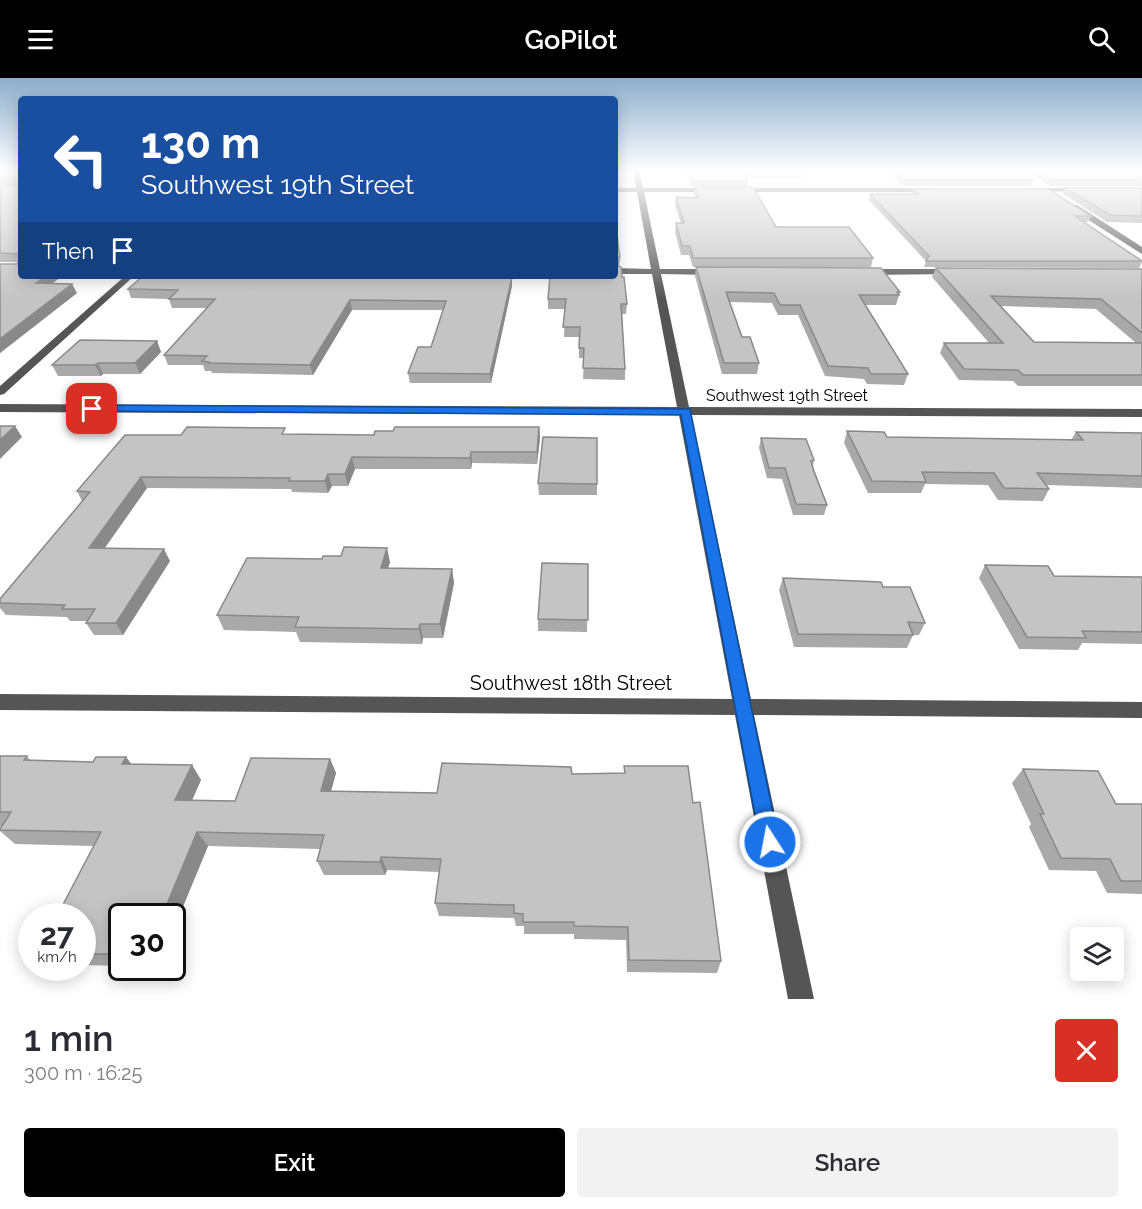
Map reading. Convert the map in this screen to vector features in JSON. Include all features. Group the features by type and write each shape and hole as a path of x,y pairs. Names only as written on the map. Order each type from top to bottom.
{"street":[{"path":"646,213 801,999"},
{"path":"1083,213 1142,251"},
{"path":"618,271 724,272"},
{"path":"855,272 963,272"},
{"path":"0,392 127,279"},
{"name":"Southwest 19th Street","path":"0,408 1142,413"},
{"name":"Southwest 18th Street","path":"0,702 1142,710"}],"building":[{"path":"0,213 18,213 18,254 0,253"},
{"path":"681,213 768,213 776,227 849,227 873,258 693,258 690,246 682,246 676,223 684,223"},
{"path":"888,213 1086,213 1091,216 1075,216 1142,261 926,261 929,256"},
{"path":"1107,213 1142,213 1142,216"},
{"path":"18,262 18,279 42,279 36,283 72,284 0,339 0,264"},
{"path":"618,266 621,267 627,304 621,304 625,369 583,368 584,348 579,348 580,327 563,327 566,299 548,299 550,279 618,279"},
{"path":"696,267 881,268 900,292 897,292 899,295 859,295 908,374 871,374 868,368 828,366 800,305 780,305 774,293 726,292 742,337 750,337 759,363 724,363"},
{"path":"936,268 1142,269 1142,333 1101,299 991,296 1034,342 1142,343 1142,375 1023,375 1018,370 964,369 944,343 1003,343"},
{"path":"140,279 512,279 490,374 408,373 418,347 431,347 446,301 350,300 310,365 208,363 202,361 207,356 164,355 215,299 169,299 178,290 128,289"},
{"path":"80,340 157,341 135,363 52,365"},
{"path":"0,426 15,426 0,440"},
{"path":"187,427 285,428 282,434 374,435 375,431 393,431 395,427 539,427 537,452 471,452 470,458 352,457 345,474 328,474 325,481 289,481 290,478 141,477 89,548 164,549 116,623 86,623 95,609 62,609 65,605 0,603 0,599 90,492 77,491 125,435 181,435"},
{"path":"847,431 884,432 887,437 1083,440 1076,432 1142,433 1142,476 1037,473 1049,489 1004,488 994,473 922,472 926,482 872,481"},
{"path":"543,437 597,438 597,484 538,483"},
{"path":"761,438 806,439 814,460 811,461 813,469 827,505 796,504 785,468 769,468"},
{"path":"344,547 387,548 381,568 452,569 440,624 420,624 419,629 295,627 299,617 217,615 247,558 322,559 323,556 341,556"},
{"path":"542,563 588,564 588,620 538,619"},
{"path":"985,565 1048,566 1054,576 1142,577 1142,632 1082,631 1086,638 1027,637"},
{"path":"783,578 881,582 883,587 910,587 925,623 908,622 913,635 798,634"},
{"path":"0,756 27,756 24,760 93,762 96,757 126,757 122,764 192,765 175,800 235,801 251,758 330,759 321,791 437,793 442,763 571,767 572,774 625,773 624,766 688,766 693,803 700,802 721,961 629,960 628,927 574,926 574,922 523,922 523,914 514,913 514,905 435,903 441,859 381,857 380,862 317,861 324,835 197,832 167,903 108,903 108,954 96,954 96,903 64,903 101,832 0,830 11,812 0,812"},
{"path":"1023,769 1098,771 1116,804 1142,804 1142,881 1121,881 1110,859 1061,858 1040,814 1044,814"}],"route":[{"path":"92,409 686,412 770,842"}]}
